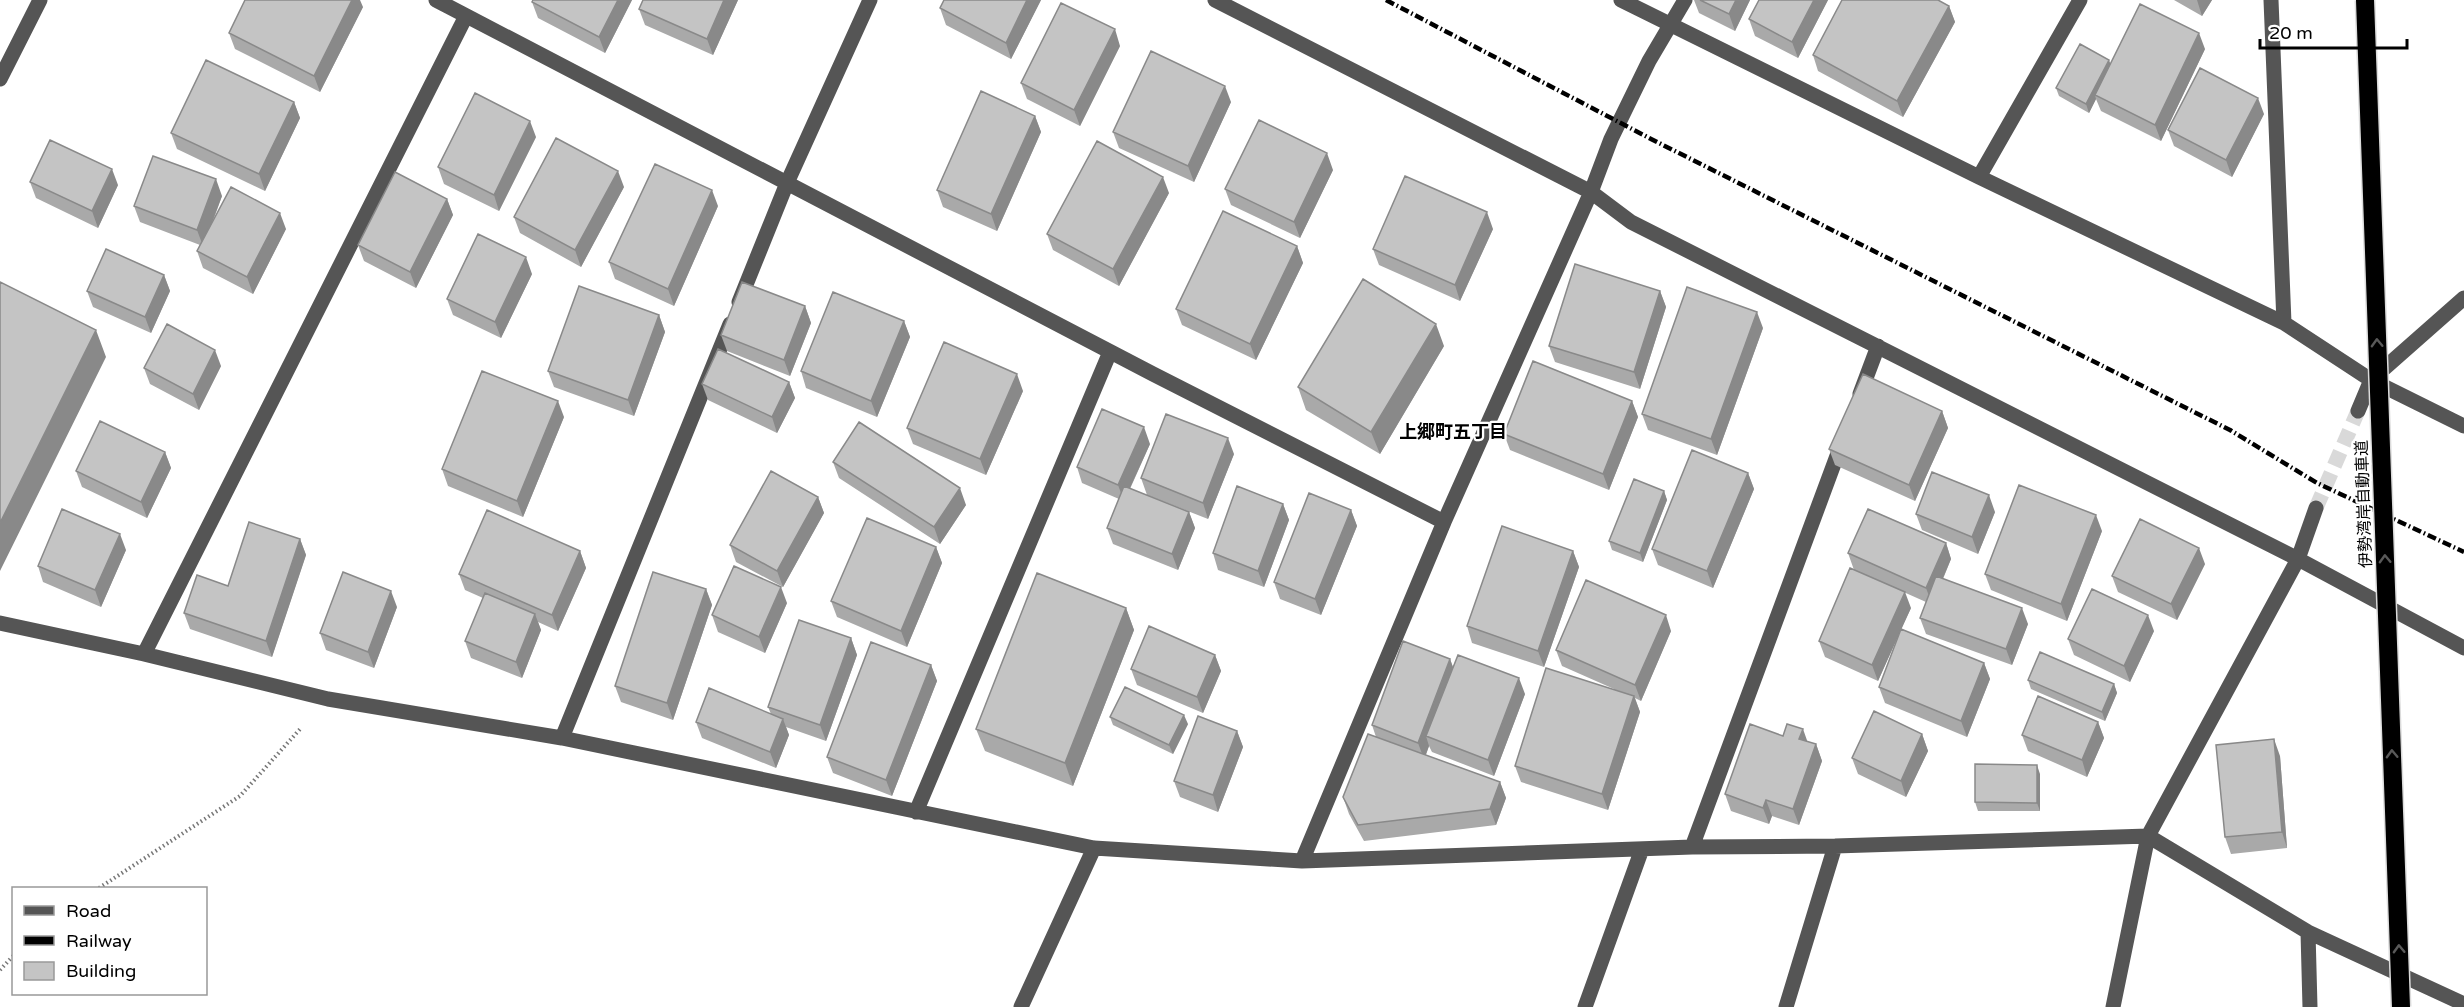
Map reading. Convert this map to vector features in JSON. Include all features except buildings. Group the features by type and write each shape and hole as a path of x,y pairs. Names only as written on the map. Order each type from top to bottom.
{"highway":[{"name":"伊勢湾岸自動車道","path":"2365,0 2401,1007"}],"street":[{"path":"0,79 40,0"},
{"path":"436,0 1110,352 1444,522"},
{"path":"562,738 787,183 870,0"},
{"path":"1215,0 1591,192 1631,222 2298,559 2464,648"},
{"path":"1621,0 1979,177 2284,323 2371,380 2464,426"},
{"path":"1302,861 1444,522 1591,192 1611,139 1649,61 1685,0"},
{"path":"1979,177 2080,0"},
{"path":"2271,0 2284,323"},
{"path":"144,654 466,16"},
{"path":"2358,411 2371,380 2464,298"},
{"path":"1853,413 1878,346"},
{"path":"916,812 1110,352"},
{"path":"1692,847 1845,435"},
{"path":"2113,1007 2148,836 2298,559 2316,508"},
{"path":"0,623 144,654 328,699 562,738 1094,848 1302,861 1692,847 1835,846 2148,836 2308,932 2464,1005"},
{"path":"1786,1007 1835,846"},
{"path":"1021,1007 1094,848"},
{"path":"1585,1007 1642,849"},
{"path":"2308,932 2310,1007"}],"path":[{"path":"101,887 240,796 328,699"},
{"path":"0,970 12,957"}],"tunnel":[{"path":"2316,508 2358,411"}],"railway":[{"path":"1386,0 1653,140 2230,430 2317,483 2464,552"}],"district":[{"name":"上郷町五丁目","path":"1453,432"}]}
